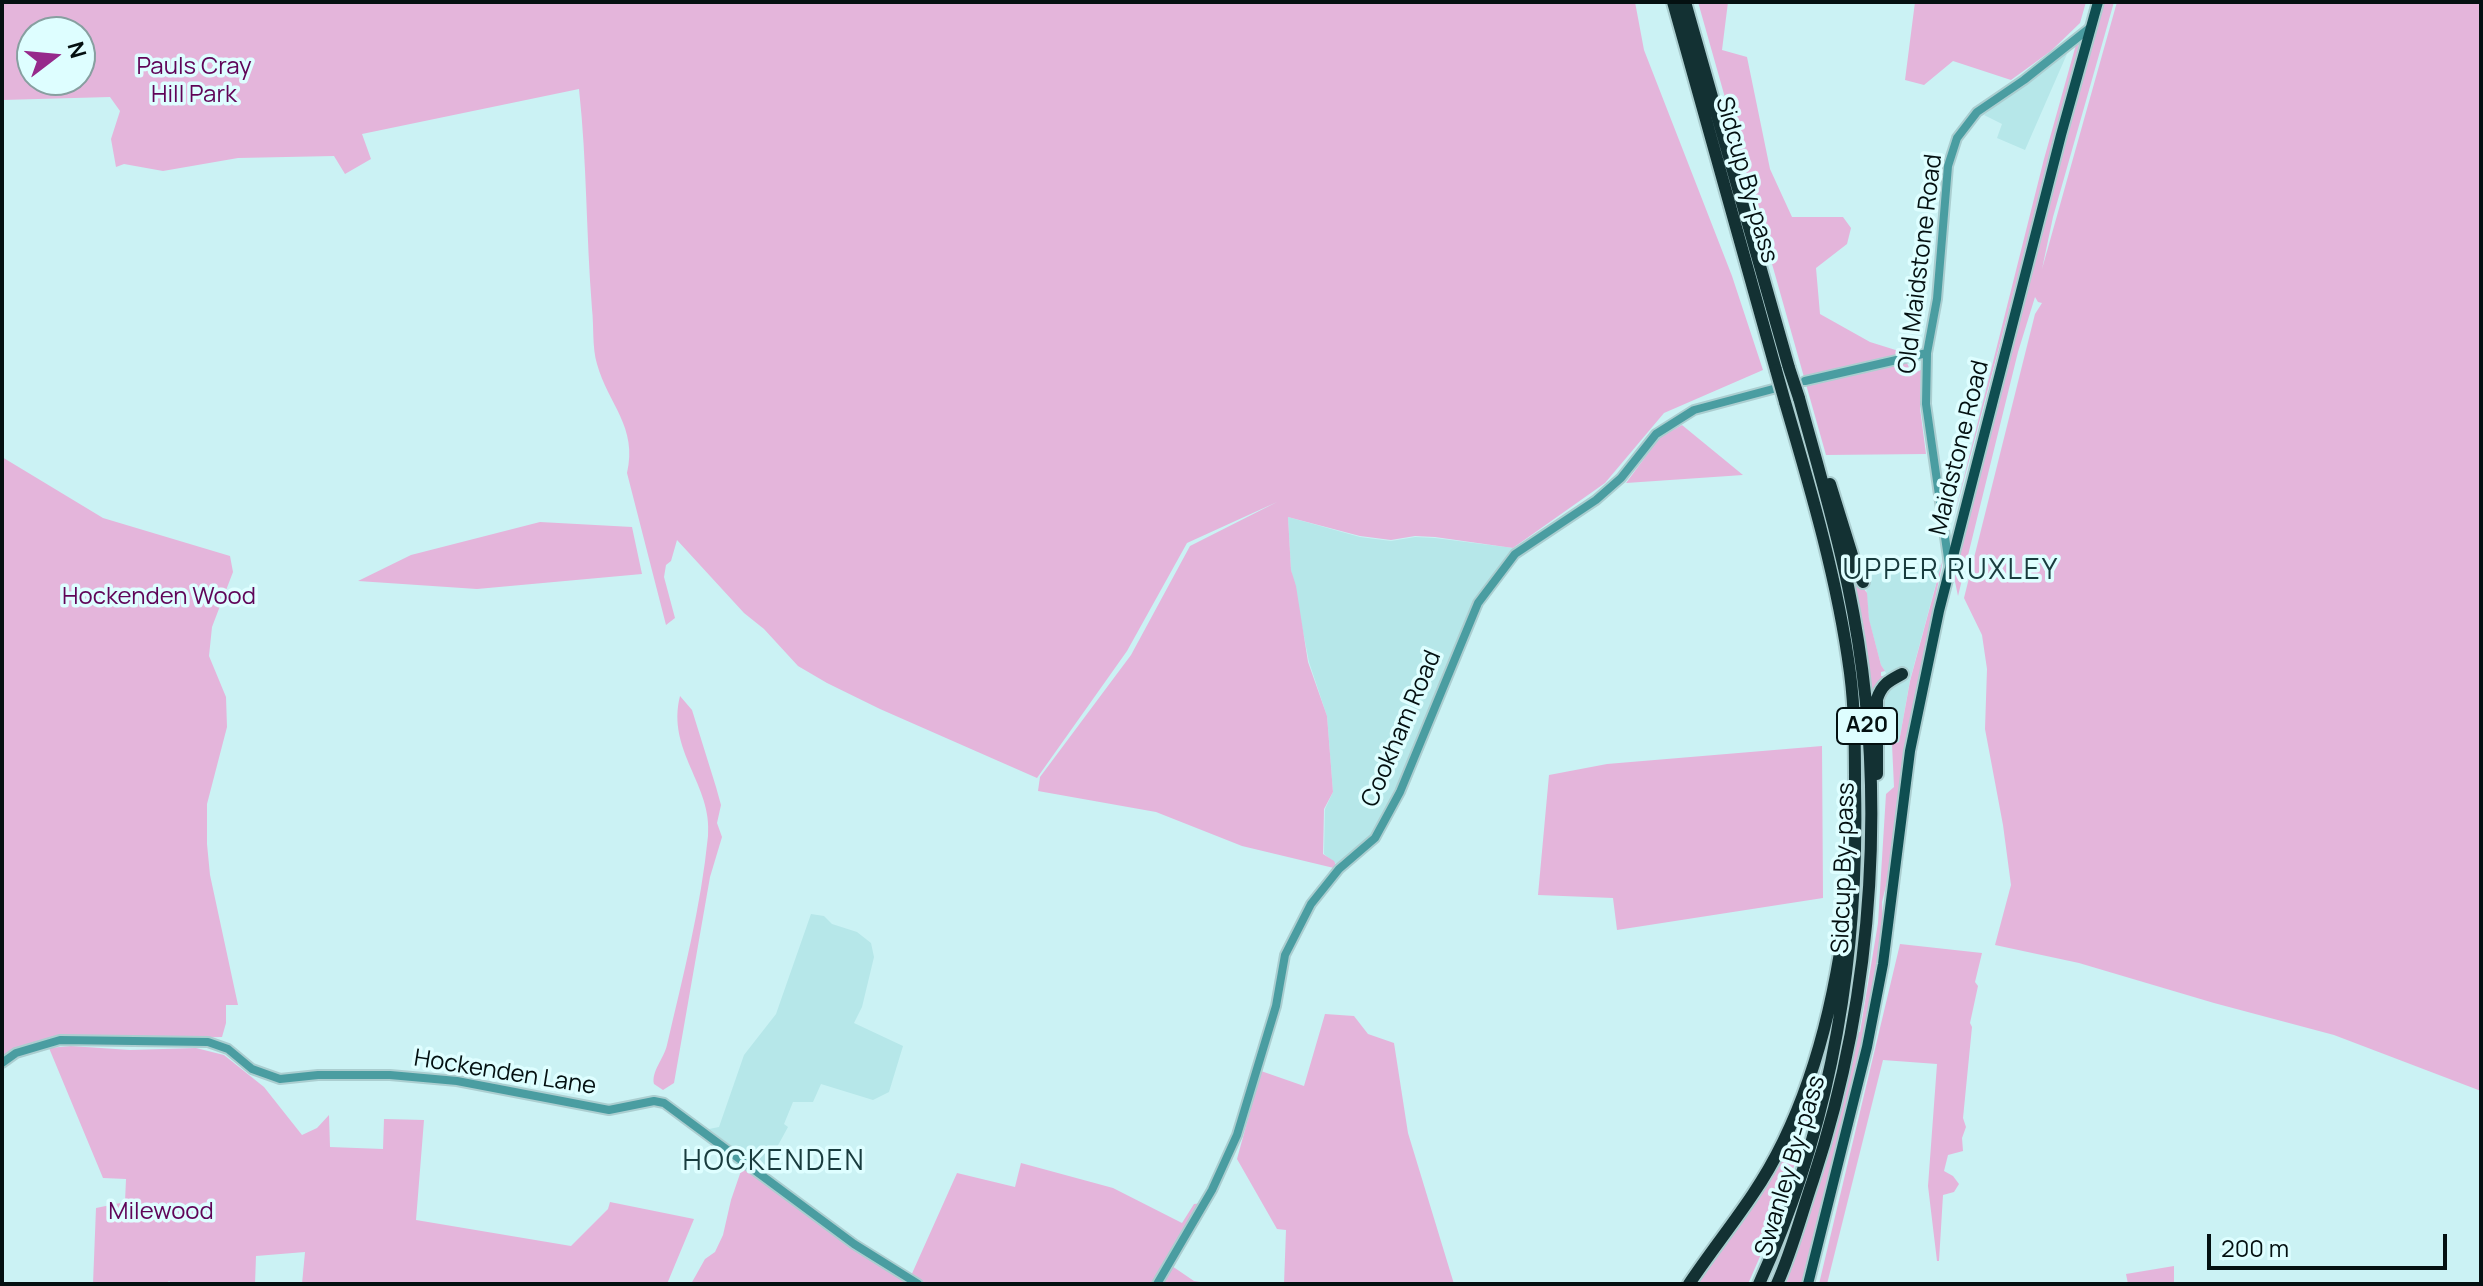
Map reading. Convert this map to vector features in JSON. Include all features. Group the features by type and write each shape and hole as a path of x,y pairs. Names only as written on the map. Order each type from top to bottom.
{"highway":[{"name":"Sidcup By-pass","path":"1673,2 1782,369 1799,398 1842,561 1857,642 1866,705 1870,859 1862,965 1840,1056"},
{"name":"Sidcup By-pass","path":"1685,2 1782,369 1785,402 1830,568 1850,675 1855,763 1855,880 1840,1056"},
{"path":"1806,425 1829,480 1863,582"},
{"path":"1870,859 1878,801 1877,699 1887,681 1902,674"},
{"name":"A20","path":"1689,1284 1754,1193 1792,1120 1818,1051 1834,996 1845,920 1855,880"},
{"name":"Swanley By-pass","path":"1759,1284 1810,1151 1840,1056"},
{"name":"Swanley By-pass","path":"1777,1284 1825,1144 1840,1056"}],"main road":[{"name":"Maidstone Road","path":"1808,1284 1867,1047 1887,942 1913,731 1949,569 2098,2"}],"street":[{"name":"Old Maidstone Road","path":"1949,569 1926,404 1927,353 1937,299 1948,166 1957,138 1977,112 2024,80 2091,26"},
{"path":"1805,381 1927,353"},
{"name":"Cookham Road","path":"1157,1284 1212,1190 1237,1135 1276,1006 1285,955 1311,904 1339,869 1375,838 1394,804 1478,603 1515,554 1596,500 1621,478 1656,434 1694,410 1773,389"},
{"name":"Hockenden Lane","path":"2,1063 16,1053 60,1040 208,1042 228,1049 252,1069 280,1079 318,1075 390,1075 457,1081 609,1110 654,1101 664,1103 854,1244 918,1284"}],"shaded area":[{"path":"2070,47 2025,150 1997,138 2002,124 1984,115 2040,74"},
{"path":"1288,517 1360,537 1391,541 1435,538 1521,549 1477,602 1400,792 1375,838 1340,867 1324,854 1325,809 1333,792 1327,716 1309,662 1291,570"},
{"path":"1941,565 1910,680 1899,742 1882,745 1879,706 1888,676 1881,665 1869,620 1865,576"},
{"path":"811,914 824,916 832,924 857,932 871,943 874,957 862,1007 854,1023 903,1046 889,1092 873,1100 821,1084 813,1102 793,1102 784,1124 788,1127 764,1171 709,1129 719,1127 744,1055 776,1014"}],"green space":[{"name":"Pauls Cray Hill Park","path":"2,2 1635,2 1644,50 1732,276 1763,370 1664,413 1605,483 1513,548 1435,537 1391,540 1360,536 1288,517 1291,570 1308,662 1327,716 1333,792 1324,809 1323,854 1334,861 1338,869 1242,846 1156,812 1038,791 1040,777 1131,655 1190,546 1277,502 1187,543 1127,651 1037,778 880,709 798,666 677,540 664,577 675,618 666,625 627,473 629,457 625,429 595,357 579,89 362,134 371,159 345,174 334,156 238,158 163,171 124,164 116,167 111,139 120,111 110,97 2,100"},
{"path":"1698,2 1728,2 1722,50 1747,57 1770,169 1792,217 1843,217 1851,228 1847,244 1816,268 1820,314 1870,342 1902,352 1912,374 1921,370 1920,408 1926,454 1826,455"},
{"path":"1915,2 2086,2 2080,23 2051,51 2011,80 1953,61 1924,85 1905,80"},
{"path":"2104,2 2114,2 2053,217 2042,269 2117,2 2481,2 2481,1091 2334,1035 2079,963 1995,945 2011,885 1985,729 1987,669 1982,635 1964,598 2035,314 2042,303 2035,297 2018,352 1958,596 1953,572"},
{"path":"2077,41 2080,41 1952,525 2044,159"},
{"path":"1682,425 1743,475 1626,483 1660,437"},
{"name":"Hockenden Wood","path":"2,457 103,518 230,556 233,572 212,627 209,656 226,697 227,727 207,804 207,844 210,875 238,1005 226,1005 222,1037 145,1041 66,1038 34,1044 2,1061"},
{"path":"540,522 632,527 642,574 477,589 358,581 411,555"},
{"path":"1944,555 1903,757 1891,866 1882,902 1883,928 1862,1046 1802,1284 1786,1284 1826,1164 1857,1032 1860,1032 1878,923 1886,794 1894,787 1892,744 1899,742 1910,681"},
{"path":"1852,573 1867,593 1869,619 1885,671 1881,672 1881,676 1886,676 1872,702"},
{"path":"680,696 692,710 716,787 721,805 717,823 722,837 710,877 674,1083 663,1090 654,1084 654,1075 667,1045 685,967 708,836 704,800 679,734 677,716"},
{"path":"1822,746 1823,898 1617,930 1613,898 1538,895 1549,775 1607,764"},
{"path":"1900,944 1982,953 1970,1023 1963,1151 1948,1155 1944,1171 1959,1184 1954,1192 1943,1195 1937,1261 1928,1186 1937,1064 1883,1060 1827,1284 1819,1284"},
{"path":"1325,1014 1354,1016 1368,1034 1394,1043 1408,1133 1454,1284 1284,1284 1286,1230 1277,1229 1237,1159 1261,1071 1304,1086"},
{"name":"Milewood","path":"71,1046 130,1050 196,1048 224,1055 264,1087 302,1135 317,1128 329,1115 330,1147 383,1149 384,1119 424,1120 416,1220 571,1246 608,1209 610,1202 694,1219 667,1284 302,1284 305,1252 256,1256 255,1284 172,1284 169,1281 166,1284 93,1284 96,1208 125,1202 126,1179 103,1178 49,1048"},
{"path":"1823,1048 1795,1164 1748,1284 1694,1284 1758,1195"},
{"path":"1021,1163 1113,1188 1182,1223 1194,1204 1203,1203 1152,1284 922,1284 910,1278 957,1173 1015,1187"},
{"path":"743,1165 908,1284 691,1284 705,1259 715,1252 723,1235"},
{"path":"1169,1264 1194,1281 1213,1284 1158,1284"},
{"path":"2174,1266 2174,1284 2128,1284 2126,1274"}],"district":[{"name":"UPPER RUXLEY","path":"1951,571"},
{"name":"HOCKENDEN","path":"774,1162"}]}
